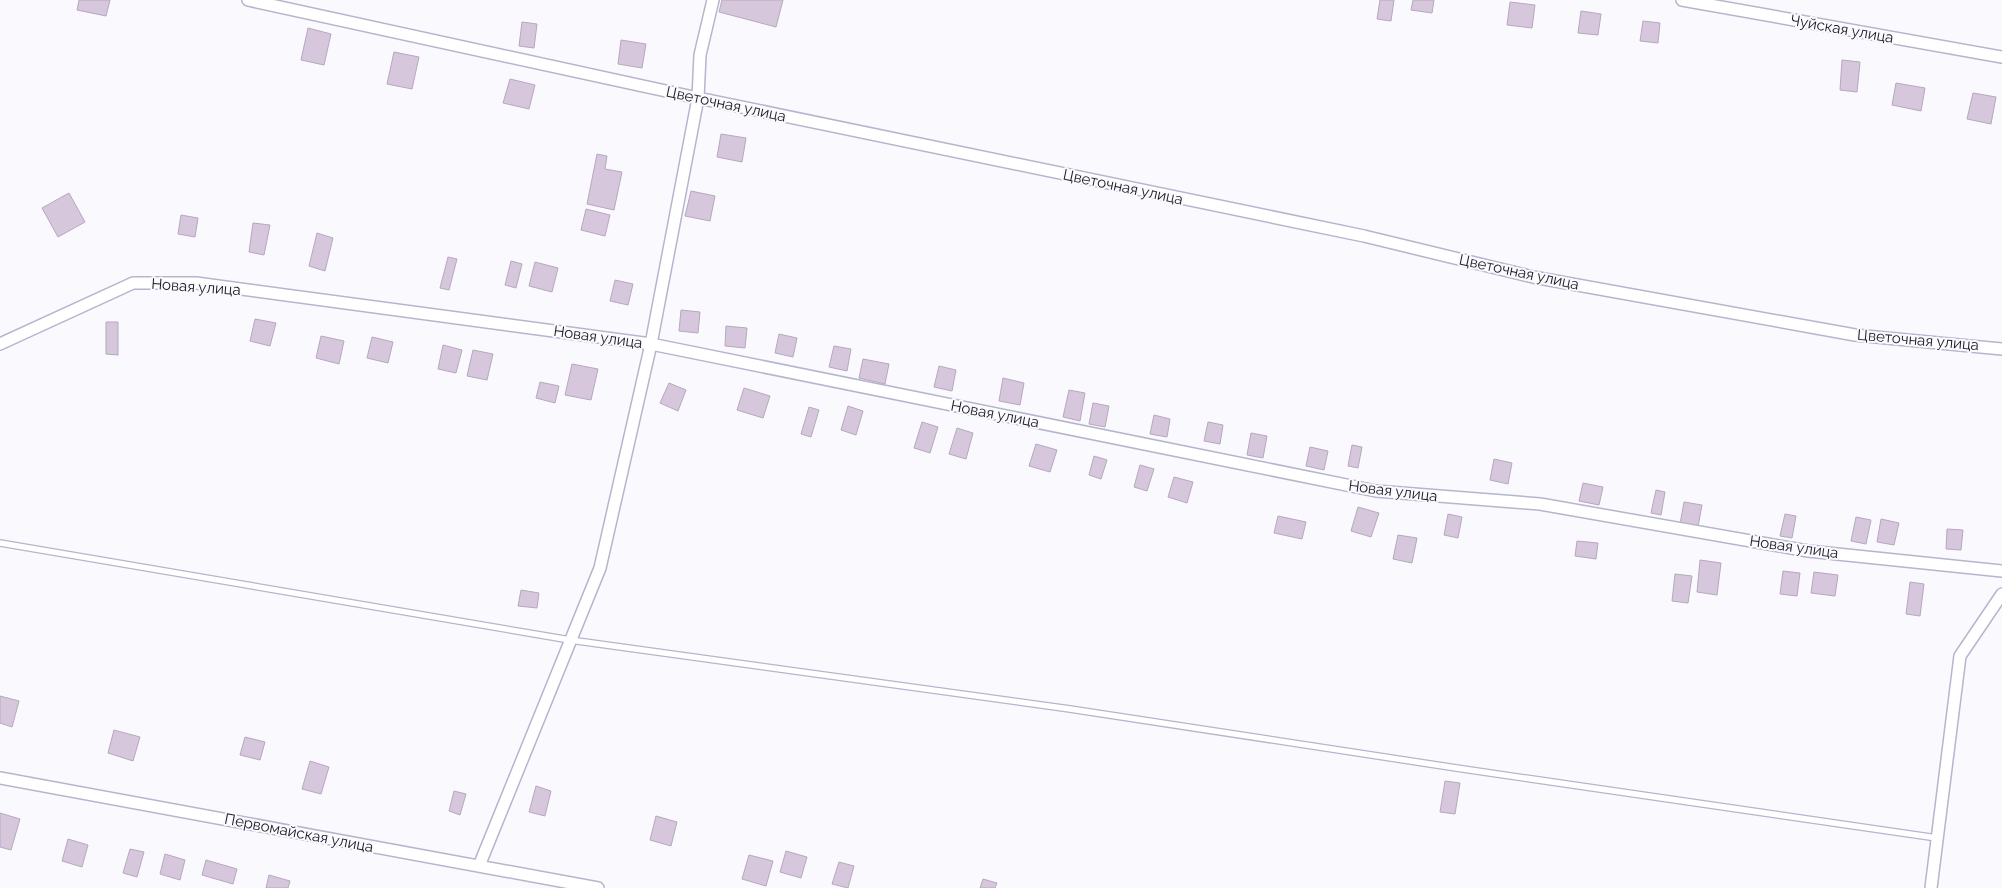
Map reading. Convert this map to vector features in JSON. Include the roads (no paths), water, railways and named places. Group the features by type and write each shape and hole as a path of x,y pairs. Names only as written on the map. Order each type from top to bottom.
{"street":[{"name":"Цветочная улица","path":"248,0 698,98 1364,236 1533,277 1855,335 2002,348"},
{"path":"479,866 600,568 651,344 698,98 700,55 712,0"},
{"name":"Чуйская улица","path":"1682,0 2002,58"},
{"name":"Новая улица","path":"0,344 134,283 196,284 651,344 1376,491 1540,504 1808,551 2002,571"},
{"path":"1931,888 1960,656 2002,594"},
{"name":"Первомайская улица","path":"0,778 598,888"}],"lane":[{"path":"0,543 570,640 1070,709 1463,769 1937,838"}]}
